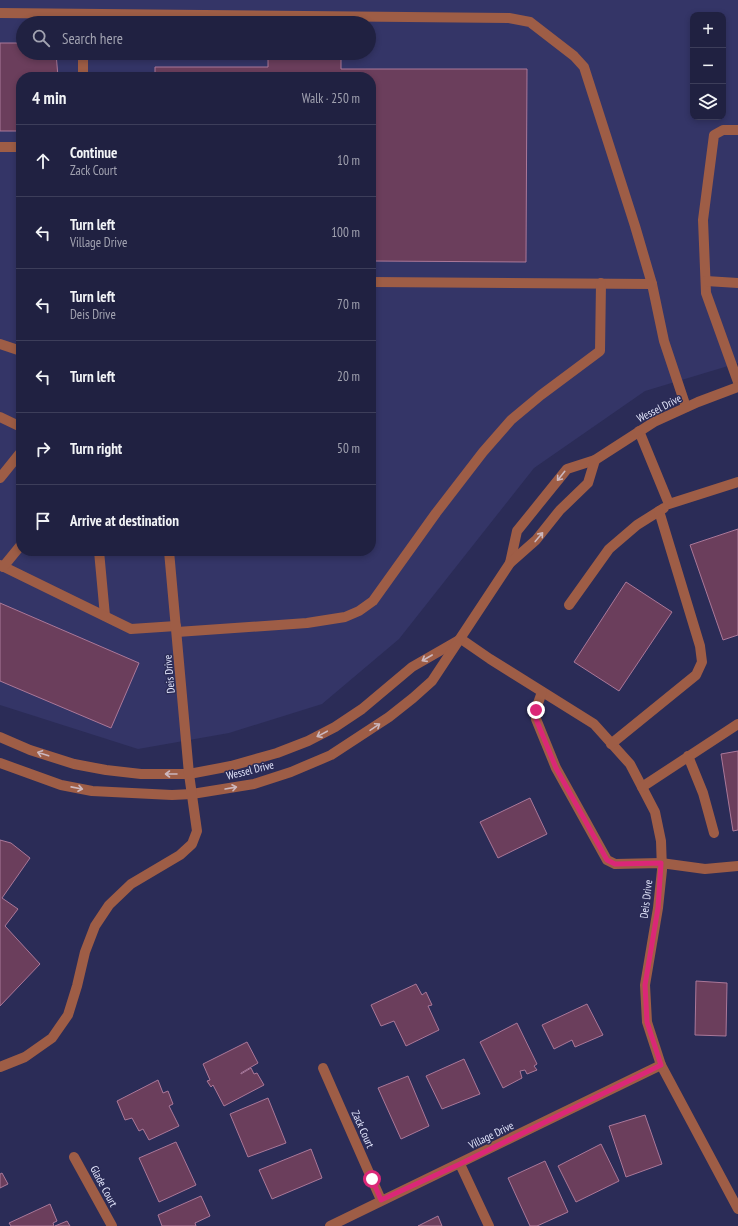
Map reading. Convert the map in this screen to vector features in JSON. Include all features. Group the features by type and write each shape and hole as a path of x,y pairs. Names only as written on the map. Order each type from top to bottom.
{"street":[{"path":"0,13 42,16"},
{"path":"376,18 509,18 530,22 574,56 584,67 635,226 652,284 664,341 686,407"},
{"path":"83,60 83,72"},
{"path":"738,130 723,130 714,135 703,220 706,293 738,382"},
{"path":"0,147 16,147"},
{"path":"706,281 738,283"},
{"path":"376,282 652,284"},
{"path":"16,551 2,566 131,629 177,629 307,623 345,618 359,611 373,601 473,464 511,420 541,394 600,351 601,283"},
{"path":"0,344 16,349"},
{"name":"Wessel Drive","path":"510,563 517,531 568,468 595,460 654,422 686,407 738,387"},
{"path":"0,417 16,425"},
{"path":"639,431 669,504"},
{"path":"0,478 16,458"},
{"name":"Wessel Drive","path":"0,763 61,786 92,791 136,794 192,794 254,784 291,772 331,755 389,717 432,681 510,563 536,540 560,510 588,483 595,460"},
{"path":"569,605 609,549 637,525 669,504 738,482"},
{"path":"612,744 696,674 702,662 700,646 659,511"},
{"path":"99,556 105,616"},
{"name":"Deis Drive","path":"0,1067 25,1057 52,1038 68,1015 85,952 95,926 109,905 130,884 180,855 192,844 197,831 189,774 170,556"},
{"name":"Deis Drive","path":"461,638 490,659 594,724 630,764 655,812 661,841 661,863 658,908 645,985 647,1022 661,1065 738,1209"},
{"name":"Wessel Drive","path":"0,737 30,750 74,764 106,770 141,774 189,774 231,766 277,753 308,741 335,727 362,709 412,667 461,638"},
{"path":"542,692 536,710 536,719 556,768 607,860 615,864 661,863 704,869 738,866"},
{"path":"642,787 738,724"},
{"path":"688,756 703,793 714,833"},
{"name":"Village Drive","path":"330,1226 661,1065"},
{"name":"Zack Court","path":"323,1068 381,1200"},
{"name":"Glade Court","path":"74,1157 112,1226"},
{"path":"460,1164 489,1226"}],"shaded area":[{"path":"0,0 738,0 738,363 645,391 534,468 399,639 322,704 229,733 138,749 0,705"}],"building":[{"path":"0,43 16,43 16,60 57,60 58,72 16,72 16,131 0,131"},
{"path":"268,60 341,60 341,69 527,69 526,262 376,261 376,72 155,72 155,67 268,67"},
{"path":"738,529 738,635 723,640 690,545"},
{"path":"626,582 672,612 619,691 574,662"},
{"path":"0,603 139,663 111,728 0,681"},
{"path":"738,751 738,830 733,831 721,754"},
{"path":"530,798 547,834 498,858 480,822"},
{"path":"0,840 11,843 30,858 2,898 18,909 5,926 40,964 0,1006"},
{"path":"696,981 727,983 726,1036 695,1035"},
{"path":"416,984 422,995 426,992 432,1005 428,1006 439,1030 406,1046 394,1021 381,1026 371,1005"},
{"path":"587,1004 603,1035 575,1047 572,1040 554,1049 542,1025"},
{"path":"517,1023 537,1064 534,1066 537,1070 527,1074 525,1070 520,1071 522,1078 503,1088 480,1042"},
{"path":"247,1042 258,1063 241,1074 251,1068 254,1074 257,1073 264,1085 224,1106 213,1085 211,1087 207,1081 210,1080 203,1064"},
{"path":"464,1059 480,1094 442,1109 426,1076"},
{"path":"408,1076 429,1126 401,1139 378,1088"},
{"path":"158,1080 163,1093 168,1091 173,1104 169,1106 179,1126 149,1140 143,1129 139,1131 132,1118 125,1120 117,1101"},
{"path":"268,1098 286,1143 248,1157 230,1114"},
{"path":"645,1115 662,1164 626,1177 609,1126"},
{"path":"176,1142 196,1185 159,1202 139,1158"},
{"path":"601,1144 619,1181 576,1202 558,1166"},
{"path":"311,1149 322,1178 272,1199 259,1170"},
{"path":"545,1161 568,1212 537,1226 530,1226 508,1178"},
{"path":"2,1173 8,1184 0,1188 0,1174"},
{"path":"201,1196 210,1216 195,1223 196,1226 162,1226 158,1215"},
{"path":"50,1204 57,1221 53,1223 54,1226 11,1226 9,1223"},
{"path":"438,1216 442,1226 418,1226"},
{"path":"67,1221 70,1226 55,1226"}],"route":[{"path":"372,1179 381,1200 460,1164 661,1065 647,1022 645,985 658,908 662,870 661,863 615,864 607,860 556,768 536,719 536,710"}]}
